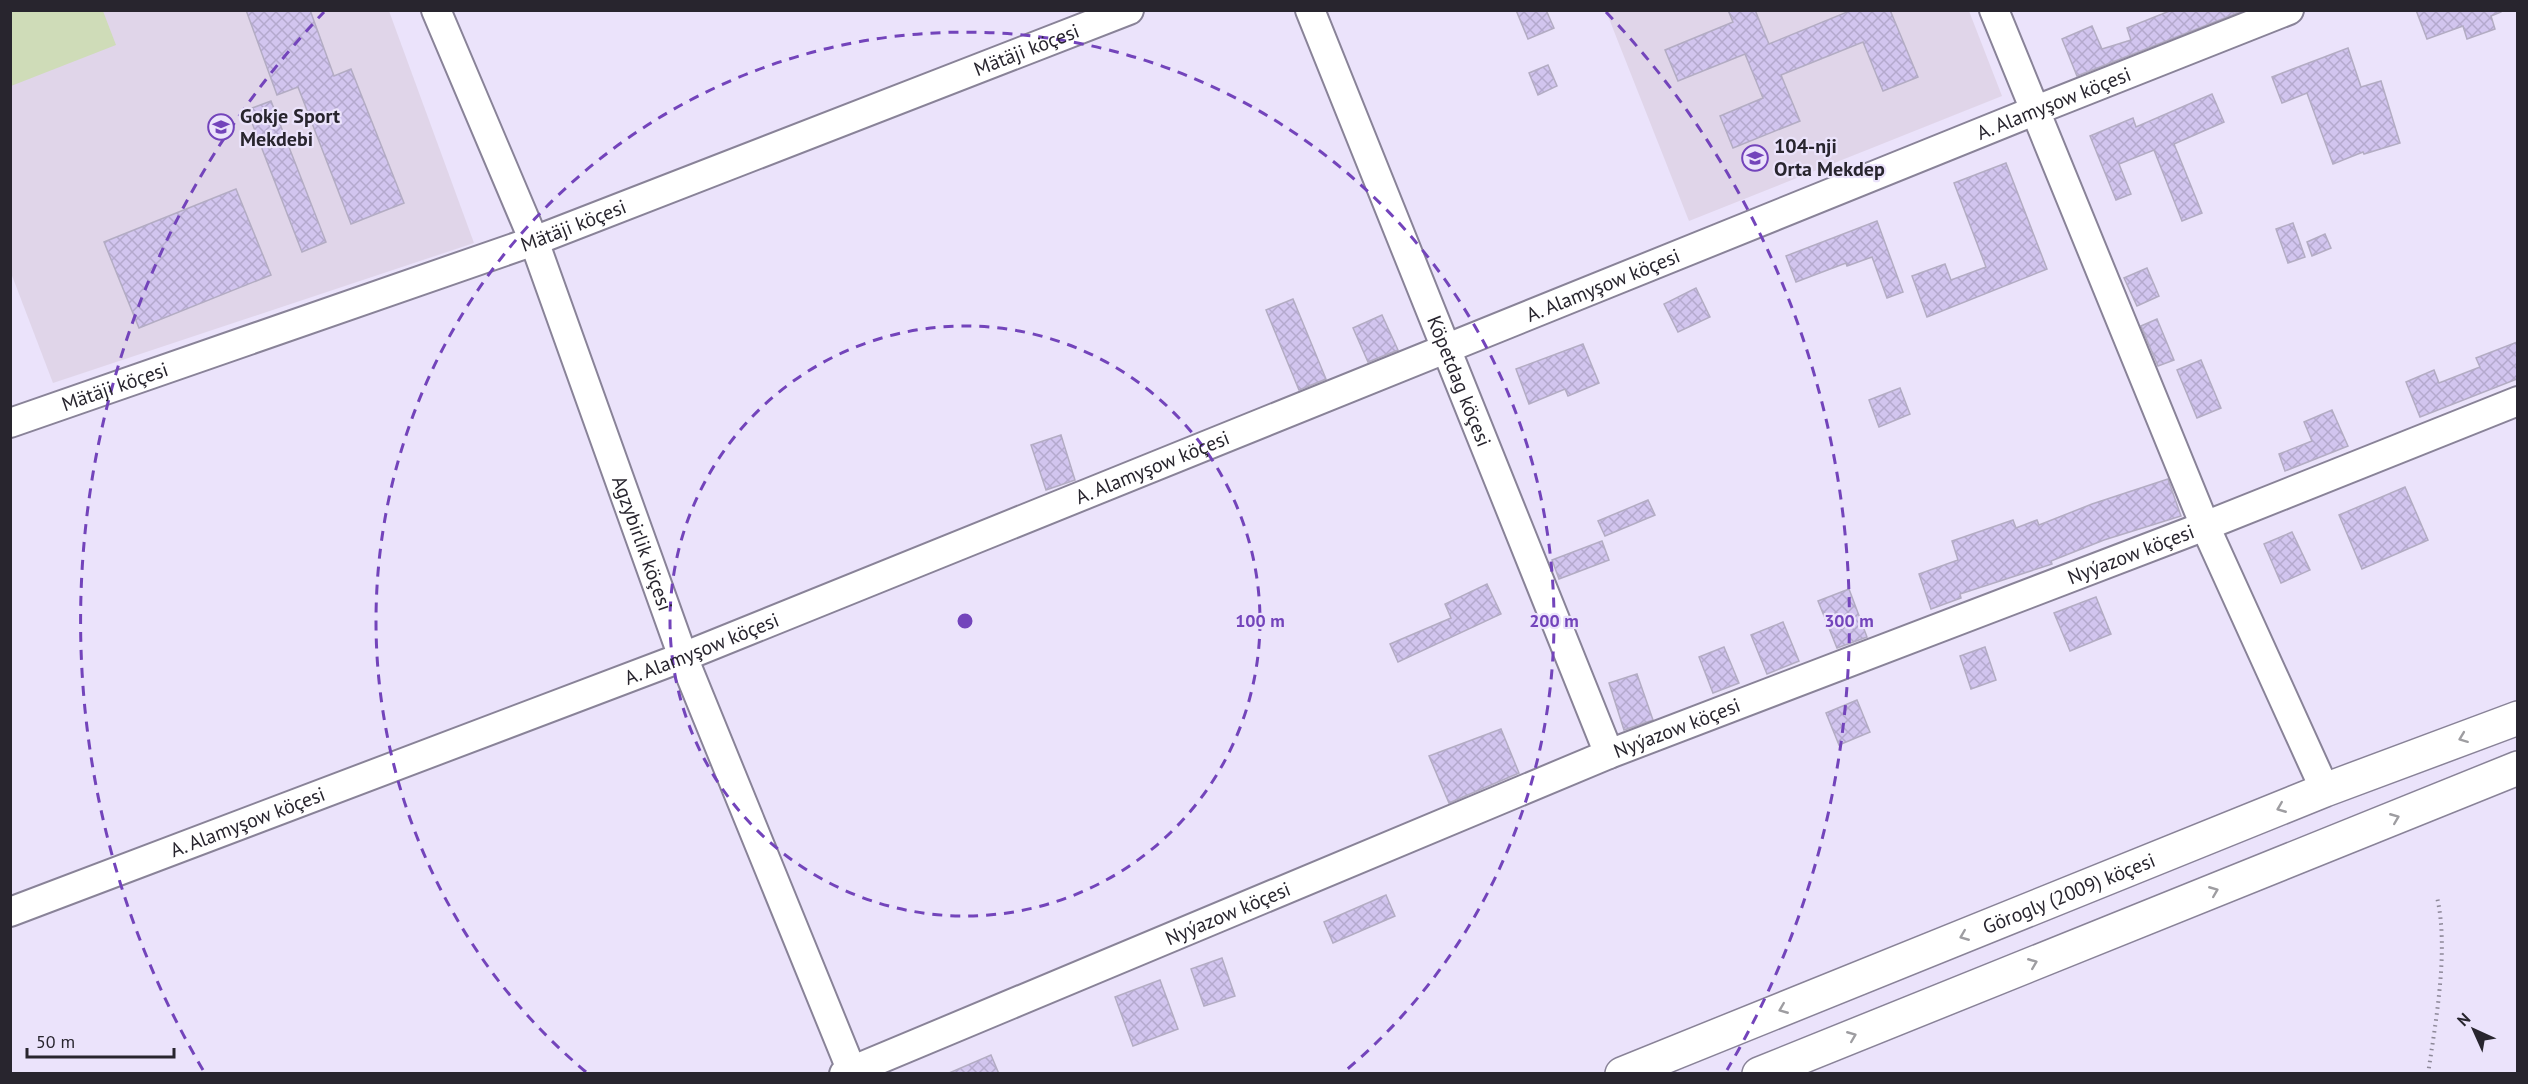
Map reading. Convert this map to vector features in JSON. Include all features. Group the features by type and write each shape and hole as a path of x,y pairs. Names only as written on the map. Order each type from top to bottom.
{"main road":[{"name":"Görogly (2009) köçesi","path":"1622,1074 2325,790 2517,718"},
{"path":"1759,1074 2517,768"}],"street":[{"name":"Agzybirlik köçesi","path":"436,10 534,241 683,657 850,1072"},
{"name":"Mätäji köçesi","path":"10,423 534,241 1129,10"},
{"name":"Köpetdag köçesi","path":"1310,10 1609,754"},
{"path":"1994,10 2205,526 2325,790"},
{"name":"A. Alamyşow köçesi","path":"10,912 683,657 2289,10"},
{"name":"Nyýazow köçesi","path":"850,1072 1609,754 2205,526 2517,401"}],"path":[{"path":"2428,1074 2438,1006 2442,917 2437,897"}],"shaded area":[{"name":"Gokje Sport Mekdebi","path":"11,11 389,11 474,243 53,383 11,273"},
{"name":"104-nji Orta Mekdep","path":"1606,11 1969,11 2002,96 1689,221"}],"green space":[{"path":"11,10 103,11 116,45 11,86"}],"building":[{"path":"246,10 310,10 334,76 351,69 404,203 351,224 298,87 277,95"},
{"path":"1516,10 1546,10 1554,28 1528,39"},
{"path":"1728,10 1755,10 1769,44 1852,10 1890,10 1918,77 1883,91 1863,42 1781,75 1800,121 1733,148 1720,116 1763,98 1745,54 1678,81 1665,50 1733,22"},
{"path":"2172,10 2240,12 2077,76 2062,39 2092,26 2102,49 2131,40 2127,28"},
{"path":"2416,10 2501,10 2501,12 2491,16 2495,29 2467,39 2463,26 2427,39"},
{"path":"2348,48 2361,87 2381,81 2400,143 2364,154 2363,152 2333,164 2307,93 2282,103 2272,77"},
{"path":"1548,65 1557,86 1538,95 1529,73"},
{"path":"2212,94 2224,122 2174,144 2202,213 2182,221 2154,150 2119,164 2131,194 2116,200 2090,136 2133,118 2136,127"},
{"path":"271,101 326,242 302,252 247,110"},
{"path":"2006,163 2047,269 1927,317 1912,276 1945,264 1951,280 1986,267 1954,183"},
{"path":"236,189 271,275 139,328 104,242"},
{"path":"1877,221 1903,292 1887,298 1872,257 1847,266 1846,263 1796,282 1786,256"},
{"path":"2293,223 2305,257 2288,263 2276,229"},
{"path":"2325,234 2331,248 2312,256 2307,242"},
{"path":"2147,268 2159,296 2137,306 2124,278"},
{"path":"1696,288 1710,317 1678,332 1664,304"},
{"path":"1293,299 1326,379 1299,390 1266,310"},
{"path":"1382,315 1398,350 1368,362 1353,328"},
{"path":"2157,319 2174,360 2158,366 2141,326"},
{"path":"2517,342 2517,379 2420,417 2406,382 2434,370 2439,383 2480,367 2476,358"},
{"path":"1583,344 1599,383 1568,396 1565,389 1529,404 1516,369"},
{"path":"2201,360 2221,408 2197,418 2177,370"},
{"path":"1900,388 1910,414 1879,427 1869,400"},
{"path":"2332,410 2348,446 2285,471 2279,454 2312,441 2304,422"},
{"path":"1061,435 1075,480 1046,490 1031,445"},
{"path":"2168,479 2181,516 2104,540 2051,561 2052,564 1960,594 1961,598 1931,609 1919,574 1958,560 1952,541 2013,520 2016,528 2037,520 2039,525 2092,504"},
{"path":"2405,487 2428,540 2362,569 2339,515"},
{"path":"1648,500 1655,515 1605,536 1598,521"},
{"path":"2292,532 2310,570 2281,583 2264,544"},
{"path":"1602,541 1609,560 1559,579 1552,560"},
{"path":"1487,584 1501,614 1398,662 1390,644 1451,618 1445,604"},
{"path":"1849,589 1867,637 1837,648 1818,601"},
{"path":"2096,597 2111,634 2070,651 2054,613"},
{"path":"1783,622 1799,661 1767,674 1751,635"},
{"path":"1724,647 1739,683 1713,693 1699,657"},
{"path":"1985,647 1996,680 1971,689 1960,656"},
{"path":"1637,674 1653,720 1624,730 1609,683"},
{"path":"1857,700 1870,732 1839,745 1826,713"},
{"path":"1501,729 1519,773 1449,803 1429,756"},
{"path":"1386,895 1395,916 1333,943 1324,922"},
{"path":"1222,958 1235,996 1204,1006 1191,969"},
{"path":"1160,980 1178,1029 1133,1046 1115,997"},
{"path":"991,1055 999,1074 949,1074 949,1073"}],"place":[{"name":"Gokje Sport Mekdebi","path":"221,127"},
{"name":"104-nji Orta Mekdep","path":"1755,158"}]}
